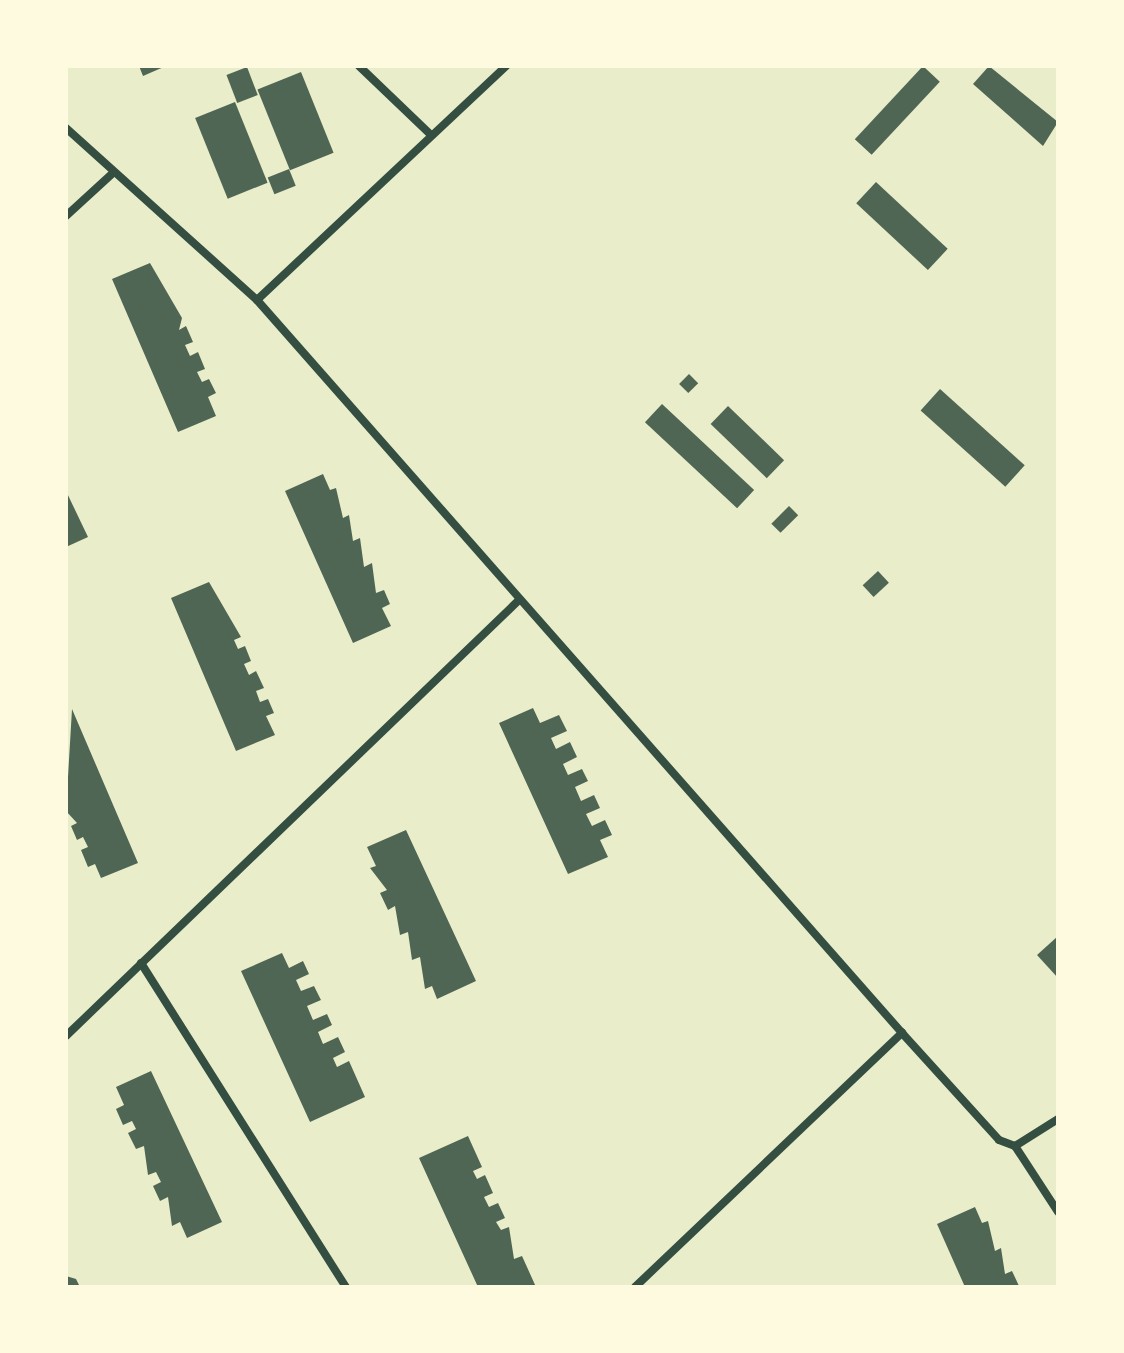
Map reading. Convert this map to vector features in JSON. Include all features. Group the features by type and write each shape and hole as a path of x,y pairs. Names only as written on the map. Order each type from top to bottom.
{"street":[{"path":"359,66 431,135"},
{"path":"257,300 506,66"},
{"path":"66,128 257,300 518,601 902,1033 999,1140 1015,1146 1058,1212"},
{"path":"66,216 113,173"},
{"path":"66,1036 518,601"},
{"path":"141,963 346,1287"},
{"path":"635,1287 902,1033"},
{"path":"1015,1146 1058,1119"}],"building":[{"path":"139,66 166,66 143,76"},
{"path":"923,66 940,82 872,155 855,139"},
{"path":"989,66 1058,122 1043,146 973,84"},
{"path":"247,67 258,95 237,103 226,75"},
{"path":"301,72 334,153 290,170 257,90"},
{"path":"235,102 268,183 228,199 195,118"},
{"path":"289,169 296,186 274,194 268,178"},
{"path":"876,182 948,249 928,270 856,203"},
{"path":"150,263 182,318 179,330 186,326 193,342 185,345 190,356 198,352 205,369 197,372 202,382 209,379 216,393 208,397 216,416 178,432 112,279"},
{"path":"689,374 698,383 688,393 679,384"},
{"path":"940,389 1025,465 1005,487 921,411"},
{"path":"662,404 754,490 737,508 645,422"},
{"path":"728,406 784,460 767,478 711,424"},
{"path":"323,474 330,490 336,488 343,518 349,515 353,541 360,538 364,567 372,563 376,593 384,590 390,604 382,608 391,626 353,643 285,491"},
{"path":"66,491 88,537 66,547"},
{"path":"789,506 798,515 781,533 771,524"},
{"path":"878,571 889,583 874,597 863,585"},
{"path":"209,582 241,637 234,640 238,649 245,646 251,661 244,664 249,675 256,671 264,688 256,691 260,702 268,699 274,713 266,716 275,735 236,751 171,598"},
{"path":"533,708 540,723 559,715 567,731 551,738 556,749 570,742 577,757 563,764 568,775 582,769 588,781 575,787 581,801 594,795 600,808 586,814 592,826 605,820 612,835 600,840 608,857 568,874 499,723"},
{"path":"72,709 138,863 101,878 95,864 88,867 81,850 88,847 83,837 77,840 71,826 77,823 66,811"},
{"path":"406,830 476,981 437,999 432,986 425,989 420,957 412,960 408,932 400,935 395,906 388,910 380,893 387,890 370,868 376,866 367,847"},
{"path":"1058,936 1058,978 1037,955"},
{"path":"282,953 289,968 303,961 309,974 296,980 301,991 314,986 321,1000 307,1006 313,1020 327,1014 332,1025 318,1032 323,1044 338,1037 345,1052 333,1058 337,1067 349,1061 365,1097 310,1122 241,971"},
{"path":"151,1071 222,1222 187,1238 180,1222 172,1226 168,1197 160,1201 153,1186 161,1182 156,1172 148,1175 144,1146 136,1149 128,1133 136,1129 132,1121 123,1125 116,1109 124,1105 116,1087"},
{"path":"468,1136 482,1167 473,1171 477,1179 485,1175 493,1193 484,1197 489,1207 498,1203 505,1218 496,1222 501,1230 509,1227 514,1259 522,1256 536,1287 478,1287 419,1158"},
{"path":"975,1207 982,1223 988,1221 995,1251 1001,1248 1005,1274 1012,1271 1019,1286 965,1287 937,1224"},
{"path":"66,1276 76,1279 80,1287 66,1287"}]}
